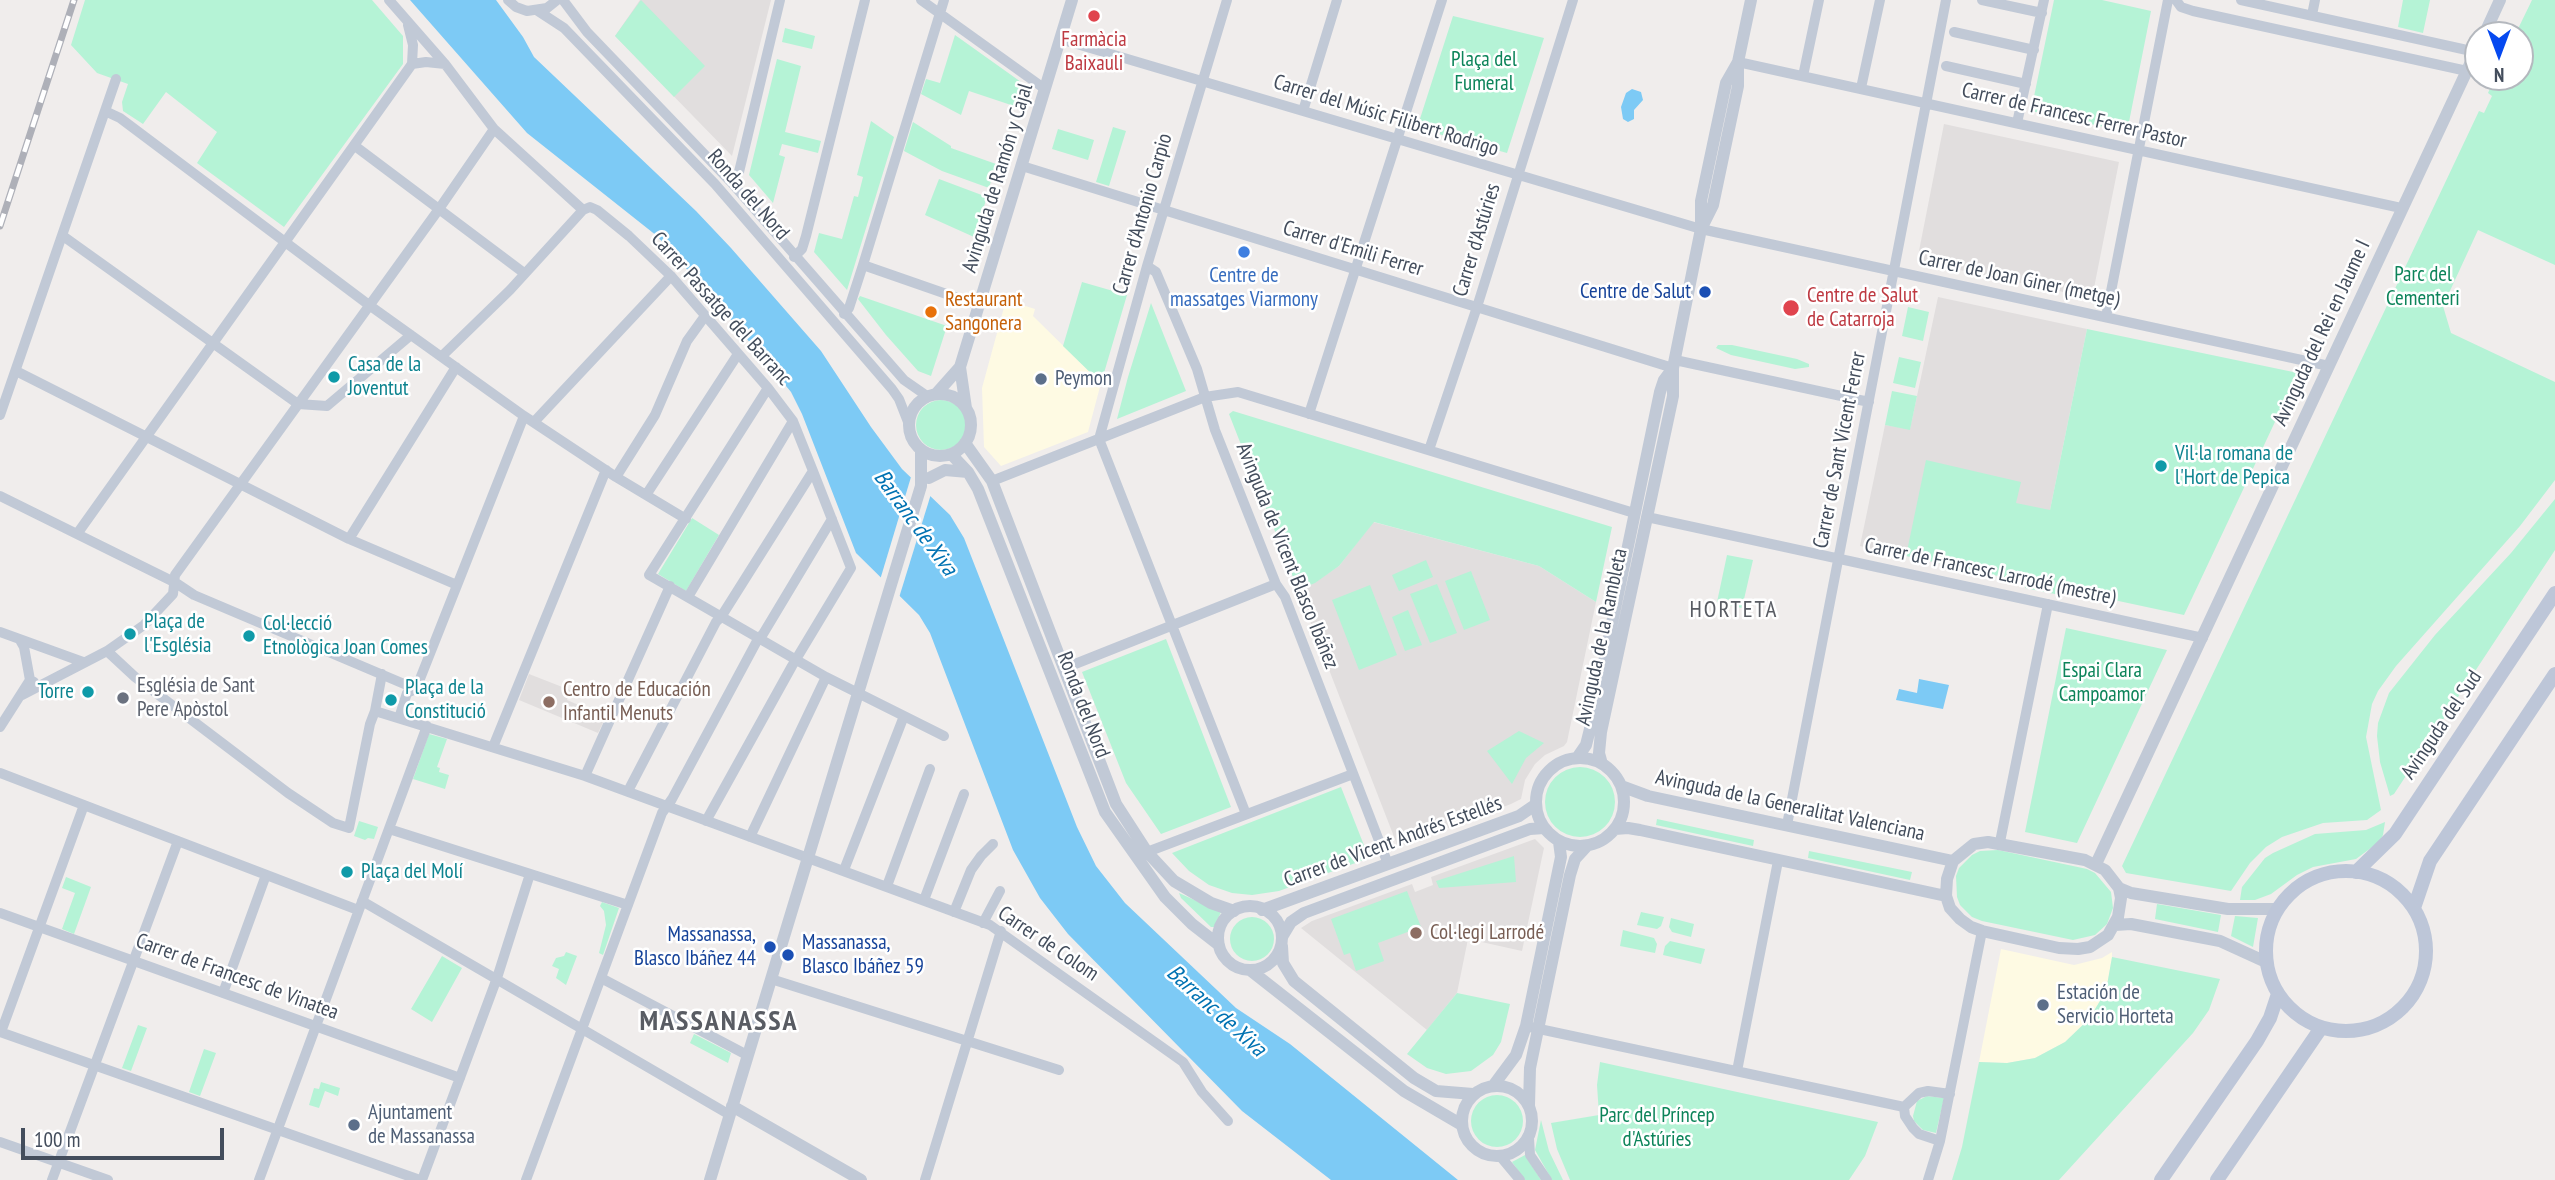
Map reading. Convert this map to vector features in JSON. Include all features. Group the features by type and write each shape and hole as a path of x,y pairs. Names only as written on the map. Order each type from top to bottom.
{"main road":[{"name":"Avinguda del Sud","path":"2356,872 2395,834 2555,593"},
{"path":"2414,908 2430,861 2555,674"},
{"path":"2333,872 2356,872 2378,878 2398,891 2414,908 2424,933 2426,960 2418,986 2402,1008 2385,1021 2364,1029 2343,1031 2321,1028 2296,1015 2278,994 2270,979 2266,962 2267,935 2277,909 2292,892 2311,879 2333,872"},
{"path":"2161,1180 2258,1041 2278,994"},
{"path":"2217,1180 2321,1028"}],"street":[{"name":"Carrer Passatge del Barranc","path":"389,0 444,64 494,129 583,210 590,207 597,210 671,276 768,388 793,421 851,568 797,660"},
{"name":"Ronda del Nord","path":"508,0 516,7 538,11 564,27 715,184 892,389 908,422"},
{"path":"538,11 557,0"},
{"name":"Ronda del Nord","path":"563,0 587,32 732,182 794,257 904,380 932,395"},
{"path":"732,182 738,172 780,0"},
{"path":"794,257 802,249 806,236 865,0"},
{"path":"921,0 1045,89"},
{"path":"844,314 849,308 863,265 944,0"},
{"name":"Avinguda de Ramón y Cajal","path":"966,408 960,367 1072,0"},
{"name":"Carrer d'Antonio Carpio","path":"1100,439 1147,266 1227,0"},
{"path":"1303,111 1337,0"},
{"path":"1309,414 1442,0"},
{"name":"Carrer d'Astúries","path":"1429,450 1477,307 1573,0"},
{"name":"Avinguda de la Rambleta","path":"1577,758 1586,744 1590,729 1641,515 1673,396 1674,364 1701,229 1701,201 1726,83 1738,62 1751,0"},
{"path":"1803,76 1819,0"},
{"path":"1861,88 1880,0"},
{"name":"Carrer de Sant Vicent Ferrer","path":"1787,825 1946,0"},
{"path":"1982,0 2042,13"},
{"path":"2017,123 2044,0"},
{"path":"2106,317 2168,0"},
{"path":"2176,0 2185,9 2464,70"},
{"path":"2241,0 2464,46"},
{"path":"2312,15 2315,0"},
{"path":"2490,21 2500,0"},
{"path":"77,534 149,437 412,64 413,44 407,22"},
{"path":"1954,32 2034,50"},
{"name":"Carrer del Músic Filibert Rodrigo","path":"1060,39 1701,229"},
{"name":"Carrer de Francesc Ferrer Pastor","path":"1738,62 2401,208"},
{"path":"412,64 444,64"},
{"path":"1946,66 2026,84"},
{"name":"Avinguda del Rei en Jaume I","path":"2096,864 2464,77"},
{"path":"0,415 116,79"},
{"path":"105,111 120,118 369,305 524,416 616,477 686,519"},
{"path":"1,725 19,698 35,683 107,651 144,625 173,594 175,575 494,129"},
{"path":"355,146 524,273"},
{"name":"Carrer d'Emili Ferrer","path":"1022,166 1477,307 1674,364 1869,401"},
{"path":"442,356 583,210"},
{"name":"Carrer de Joan Giner (metge)","path":"1701,229 2329,366"},
{"path":"63,236 298,404 327,406 411,335"},
{"path":"863,265 978,305"},
{"name":"Avinguda de Vicent Blasco Ibáñez","path":"1147,266 1156,272 1197,369 1215,430 1276,584 1284,597 1388,864"},
{"path":"534,422 671,276"},
{"path":"616,477 655,415 692,331 705,316"},
{"path":"646,495 738,354"},
{"path":"349,538 456,367"},
{"name":"Avinguda de Ramón y Cajal","path":"932,395 960,367"},
{"path":"16,370 240,485 349,538 457,585"},
{"path":"768,388 649,575 826,677 944,736"},
{"name":"Carrer de Francesc Larrodé (mestre)","path":"1205,397 1238,392 1641,515 2203,638"},
{"path":"710,1180 925,482 948,454 965,443 971,424 966,408 953,397 932,395 918,402 911,411 908,422 911,438 928,454 948,454"},
{"path":"992,481 1205,397"},
{"path":"375,711 399,718 407,693 416,689 524,416"},
{"path":"688,597 793,421"},
{"path":"1100,439 1246,814"},
{"name":"Ronda del Nord","path":"965,443 992,481 1116,804 1147,852 1166,874 1191,893 1234,911"},
{"path":"921,450 925,482"},
{"name":"Ronda del Nord","path":"948,454 968,472 978,489 1105,812 1165,897 1192,924 1219,945"},
{"path":"493,747 606,470"},
{"path":"925,482 946,470 968,472"},
{"path":"628,791 716,622 722,617 813,471"},
{"path":"0,496 176,583 194,595 416,689"},
{"name":"Avinguda de la Rambleta","path":"1602,764 1599,753 1601,732 1641,515"},
{"path":"526,1180 667,806 758,639 832,519"},
{"path":"1065,668 1276,584"},
{"path":"585,776 670,586"},
{"path":"2000,842 2048,604"},
{"path":"0,632 83,662"},
{"path":"20,640 35,683"},
{"path":"107,651 135,677 288,793 333,823 349,828 382,674"},
{"path":"706,821 797,660"},
{"path":"750,837 826,677"},
{"path":"844,870 904,716"},
{"name":"Carrer de Colom","path":"399,718 628,791 1001,931 1183,1062 1202,1092 1228,1121"},
{"path":"259,1180 427,726"},
{"path":"1590,759 1602,764 1612,772 1621,786 1624,801 1623,814 1615,829 1599,843 1572,846 1559,842 1544,828 1535,805 1537,790 1547,772 1564,761 1590,759"},
{"path":"887,886 930,769"},
{"path":"0,773 266,875 360,906 497,978 731,1111 862,1180"},
{"path":"1147,852 1353,774"},
{"name":"Avinguda de la Generalitat Valenciana","path":"1621,786 1648,796 1953,861"},
{"path":"924,900 964,794"},
{"path":"84,805 1,1032 421,1180 497,978 530,874"},
{"name":"Carrer de Vicent Andrés Estellés","path":"1262,910 1518,816 1535,805"},
{"name":"Carrer de Vicent Andrés Estellés","path":"1282,941 1291,922 1304,913 1530,829 1544,828"},
{"path":"388,829 628,905"},
{"path":"1615,829 1640,830 1946,896"},
{"path":"52,1180 178,841"},
{"path":"1529,1105 1514,1089 1493,1086 1473,1094 1436,1091 1414,1078 1294,981 1283,963 1282,941 1277,921 1262,910 1245,907 1234,911 1222,925 1219,945 1230,963 1250,970 1404,1091 1462,1125 1471,1144 1479,1152 1500,1156 1511,1154 1528,1138 1533,1122 1529,1105 1532,1027 1561,857 1559,842"},
{"path":"2000,842 2096,864 2112,877 2119,888 2120,909 2115,925 2102,941 2090,947 2059,948 1982,931 1960,919 1950,908 1946,896 1947,879 1953,861 1974,844 2000,842"},
{"path":"954,912 971,870 993,844"},
{"path":"1493,1086 1532,1027 1570,874 1575,859 1586,846"},
{"path":"1737,1071 1778,861"},
{"path":"223,993 266,875"},
{"path":"2119,888 2131,893 2228,909 2277,909"},
{"path":"983,923 1000,891"},
{"name":"Carrer de Francesc de Vinatea","path":"0,913 460,1078"},
{"path":"2115,925 2131,924 2220,941 2266,962"},
{"path":"925,1180 1001,931"},
{"path":"1928,1180 1940,1141 1982,931"},
{"path":"1250,970 1269,964 1282,941"},
{"path":"601,978 747,1055"},
{"path":"771,979 1059,1070"},
{"path":"1532,1027 1904,1107"},
{"path":"1904,1107 1919,1093 1928,1091 1950,1094"},
{"path":"1462,1125 1466,1105 1473,1094"},
{"path":"1904,1107 1905,1116 1919,1134 1940,1141"},
{"path":"1528,1138 1530,1155 1547,1180"},
{"path":"0,1142 108,1180"},
{"path":"1500,1156 1520,1180"}],"shaded area":[{"path":"640,0 771,0 732,156 615,36"},
{"path":"1944,124 2119,162 2092,298 1917,261"},
{"path":"1938,297 2087,329 2050,510 2000,576 1860,546 1885,425 1910,429"},
{"name":"Peymon","path":"1006,300 1035,309 1033,316 1101,383 1088,432 1001,466 984,447 982,388"},
{"path":"1373,522 1539,566 1596,602 1564,746 1545,755 1535,764 1525,780 1521,799 1398,847 1298,590 1309,586 1339,566"},
{"name":"Centro de Educación Infantil Menuts","path":"529,674 570,690 567,700 606,717 598,733 519,700"},
{"name":"Col·legi Larrodé","path":"1535,839 1544,848 1522,951 1468,939 1457,993 1427,1030 1301,928 1312,921 1412,884 1415,892 1433,885 1431,877"},
{"name":"Estación de Servicio Horteta","path":"2001,949 2074,965 2102,958 2112,952 2112,957 2106,991 2089,1019 2065,1042 2035,1058 2007,1063 1979,1062"}],"green space":[{"path":"85,0 372,0 403,36 403,64 284,227 197,163 217,132 166,92 143,124 123,111 122,102 128,84 97,73 71,45"},
{"path":"641,0 705,66 674,97 615,36"},
{"path":"2054,0 2102,0 2151,11 2127,132 2031,111"},
{"path":"2403,0 2430,0 2423,33 2398,27"},
{"name":"Parc del Cementeri","path":"2532,0 2555,0 2555,265 2478,230 2443,306 2451,333 2555,382 2555,480 2520,526 2396,666 2378,691 2372,704 2366,737 2381,810 2367,820 2323,823 2282,837 2266,847 2250,863 2231,891 2126,873 2122,866 2479,111 2484,113 2492,96 2489,91 2534,91 2534,21 2522,21"},
{"name":"Plaça del Fumeral","path":"1453,16 1544,38 1507,153 1417,128"},
{"path":"785,28 815,36 812,49 782,42"},
{"path":"955,35 1021,82 1014,106 969,91 961,115 921,94 926,79 940,83"},
{"path":"777,59 801,66 785,132 821,141 818,153 782,144 779,155 785,157 773,203 749,175"},
{"path":"871,121 894,137 847,290 814,252 819,233 842,239 854,196 858,197 863,177 857,175"},
{"path":"913,122 951,148 996,164 989,188 942,171 904,151"},
{"path":"1113,127 1126,131 1109,186 1096,182"},
{"path":"1058,129 1094,140 1088,160 1052,149"},
{"path":"939,179 987,197 974,237 925,215"},
{"path":"1082,282 1127,295 1101,383 1063,346"},
{"path":"860,296 947,326 931,376 918,371 886,335 858,299"},
{"path":"1151,303 1186,391 1117,419 1128,377"},
{"path":"1908,307 1929,312 1923,341 1902,336"},
{"path":"2087,329 2298,373 2184,615 2067,590 2065,596 2025,588 2026,582 1906,556 1926,460 2021,482 2016,503 2050,510"},
{"path":"1718,345 1732,345 1797,359 1809,364 1809,367 1795,369 1731,355 1716,348"},
{"path":"1899,357 1921,362 1915,388 1893,383"},
{"path":"1892,391 1917,396 1910,430 1885,425"},
{"path":"941,400 958,408 966,425 958,442 941,450 924,442 916,425 924,408"},
{"path":"1233,411 1612,527 1596,602 1539,566 1374,522 1339,566 1315,583 1298,590 1229,414"},
{"path":"2555,499 2555,550 2394,794 2390,796 2380,762 2377,736 2378,723 2389,693 2435,635 2511,553"},
{"path":"692,518 719,535 686,591 658,574"},
{"path":"1727,555 1753,560 1742,608 1717,602"},
{"path":"1426,560 1433,577 1399,591 1392,575"},
{"path":"1471,571 1490,620 1464,630 1445,581"},
{"path":"1437,584 1457,633 1430,643 1410,594"},
{"path":"1370,585 1397,655 1359,670 1332,600"},
{"path":"1408,610 1422,645 1405,651 1392,617"},
{"name":"Espai Clara Campoamor","path":"2066,628 2167,650 2077,843 2025,832"},
{"path":"1166,639 1231,807 1161,834 1126,783 1082,672"},
{"path":"1519,731 1544,743 1526,758 1512,784 1487,751"},
{"path":"429,734 447,739 437,767 440,768 439,772 449,775 445,789 413,779"},
{"path":"1573,767 1587,767 1600,772 1610,782 1615,802 1610,822 1600,832 1587,837 1573,837 1560,832 1550,822 1545,809 1545,795 1550,782 1560,772"},
{"path":"1341,787 1369,858 1279,891 1252,895 1232,893 1209,885 1189,871 1172,853"},
{"path":"1657,819 1754,840 1753,846 1656,825"},
{"path":"359,821 378,827 374,839 365,840 354,836"},
{"path":"2385,822 2379,842 2356,859 2313,867 2271,894 2255,900 2240,900 2242,887 2265,858 2273,853 2315,834 2366,830"},
{"path":"1998,850 2095,873 2111,892 2113,908 2107,924 2095,935 2073,940 1972,917 1960,905 1957,897 1956,876 1959,868 1980,851"},
{"path":"1809,851 1912,872 1910,880 1808,858"},
{"path":"1514,856 1516,882 1439,888 1436,881"},
{"path":"66,877 91,887 74,934 62,929 75,893 62,888"},
{"path":"1407,891 1421,927 1378,943 1384,961 1356,971 1350,953 1344,955 1331,919"},
{"path":"1179,893 1221,912 1214,927 1181,898"},
{"path":"602,902 619,908 603,955 599,953 606,925 604,911 600,906"},
{"path":"2157,904 2221,915 2218,932 2155,919"},
{"path":"1641,912 1664,917 1661,926 1657,929 1637,925"},
{"path":"2235,916 2258,918 2253,947 2231,936"},
{"path":"1252,917 1267,924 1274,939 1267,954 1252,961 1237,954 1230,939 1237,924"},
{"path":"1671,918 1694,924 1691,937 1672,932 1669,927"},
{"path":"1623,930 1654,938 1657,944 1655,953 1620,946"},
{"path":"1670,941 1705,949 1701,964 1663,955 1665,946"},
{"path":"566,952 577,956 566,985 556,978 559,969 552,966 556,958 564,956"},
{"path":"442,956 462,968 432,1022 411,1009"},
{"path":"2112,957 2220,979 2209,1010 2193,1033 2059,1180 1952,1180 1962,1147 1979,1062 2007,1063 2035,1058 2065,1042 2089,1019 2106,991"},
{"path":"1457,993 1510,1004 1501,1042 1493,1055 1471,1071 1446,1074 1427,1068 1407,1054"},
{"path":"138,1025 147,1028 131,1071 122,1068"},
{"path":"694,1034 731,1053 728,1063 690,1043"},
{"path":"204,1049 216,1053 200,1096 189,1092"},
{"name":"Parc del Príncep d'Astúries","path":"1600,1062 1878,1122 1865,1156 1849,1180 1570,1180 1557,1149 1551,1123 1599,1115 1597,1085"},
{"path":"321,1082 340,1088 338,1096 325,1091 319,1108 309,1105 314,1088 319,1089"},
{"path":"1497,1095 1516,1102 1523,1121 1516,1140 1497,1147 1478,1140 1471,1121 1478,1102"},
{"path":"1927,1096 1944,1098 1936,1133 1923,1130 1914,1121 1917,1101"},
{"path":"1541,1120 1549,1151 1563,1180 1552,1180 1535,1150"},
{"path":"1525,1155 1541,1180 1525,1180 1512,1162"}],"water":[{"name":"Barranc de Xiva","path":"410,0 496,0 534,57 696,211 731,248 821,351 902,469 950,515 964,538 1077,827 1096,866 1125,903 1236,1008 1290,1044 1458,1180 1331,1180 1242,1111 1068,934 1040,898 1013,850 930,633 919,615 856,553 791,392 657,236 527,133"},
{"path":"1632,89 1641,92 1643,100 1634,110 1634,119 1628,122 1623,119 1621,107 1626,93"},
{"path":"1919,679 1949,685 1943,709 1896,700 1899,689 1917,693"}],"pier":[{"path":"911,477 931,494 898,601 880,580"}],"railway":[{"path":"0,226 74,0"}],"place":[{"name":"Farmàcia Baixauli","path":"1094,16"},
{"name":"Centre de massatges Viarmony","path":"1244,252"},
{"name":"Centre de Salut","path":"1705,292"},
{"name":"Centre de Salut de Catarroja","path":"1791,308"},
{"name":"Restaurant Sangonera","path":"931,312"},
{"name":"Casa de la Joventut","path":"334,377"},
{"name":"Peymon","path":"1041,379"},
{"name":"Vil·la romana de l'Hort de Pepica","path":"2161,466"},
{"name":"Plaça de l'Església","path":"130,634"},
{"name":"Col·lecció Etnològica Joan Comes","path":"249,636"},
{"name":"Torre","path":"88,692"},
{"name":"Església de Sant Pere Apòstol","path":"123,698"},
{"name":"Plaça de la Constitució","path":"391,700"},
{"name":"Centro de Educación Infantil Menuts","path":"549,702"},
{"name":"Plaça del Molí","path":"347,872"},
{"name":"Col·legi Larrodé","path":"1416,933"},
{"name":"Massanassa, Blasco Ibáñez 44","path":"770,947"},
{"name":"Massanassa, Blasco Ibáñez 59","path":"788,955"},
{"name":"Estación de Servicio Horteta","path":"2043,1005"},
{"name":"Ajuntament de Massanassa","path":"354,1125"}],"district":[{"name":"HORTETA","path":"1734,610"},
{"name":"MASSANASSA","path":"719,1022"}]}
